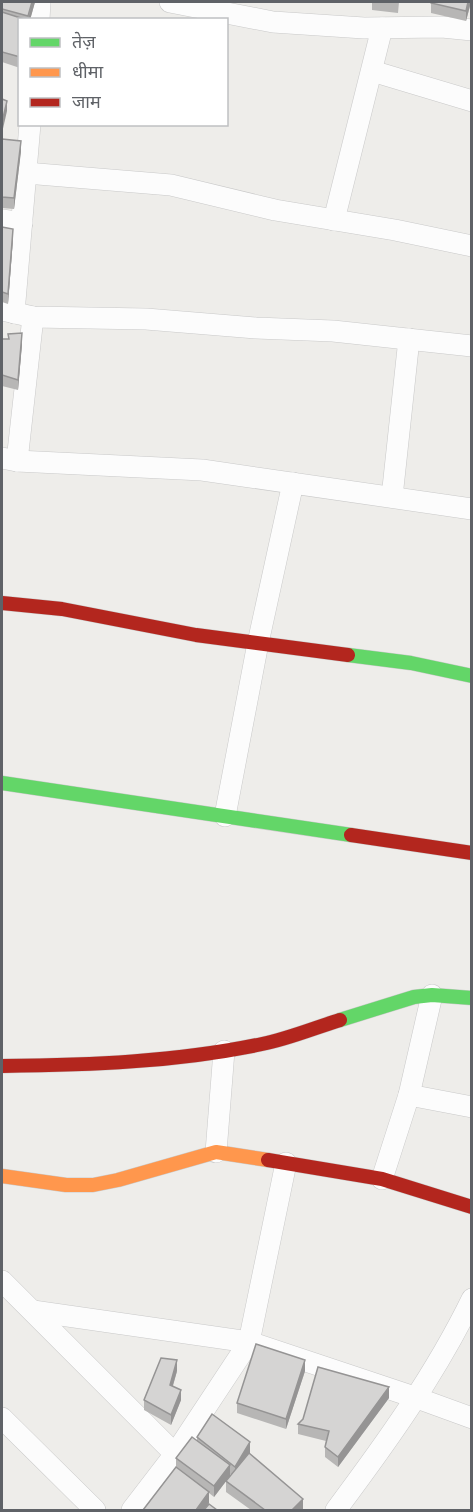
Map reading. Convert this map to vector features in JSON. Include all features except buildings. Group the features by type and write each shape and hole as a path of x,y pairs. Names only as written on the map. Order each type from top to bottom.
{"street":[{"path":"39,18 40,2"},
{"path":"170,2 273,22 382,28 442,27 471,30"},
{"path":"334,219 382,28"},
{"path":"372,70 471,101"},
{"path":"30,126 26,173 12,222 16,313 9,459 202,470 471,509"},
{"path":"26,173 171,185 275,210 334,219 471,246"},
{"path":"16,313 333,331 471,346"},
{"path":"392,497 409,339"},
{"path":"225,816 292,483"},
{"path":"2,603 62,609 196,635 411,663 471,676"},
{"path":"2,783 471,853"},
{"path":"2,1066 92,1065 224,1051 264,1044 414,997 432,995 471,998"},
{"path":"382,1179 409,1095 432,995"},
{"path":"216,1152 224,1051"},
{"path":"409,1095 471,1107"},
{"path":"2,1176 66,1185 93,1185 216,1152 382,1179 471,1207"},
{"path":"132,1510 175,1455 249,1342 286,1163"},
{"path":"2,1281 175,1455"},
{"path":"336,1510 387,1443 417,1398 471,1300"},
{"path":"33,1311 249,1342 471,1418"},
{"path":"2,1418 95,1510"}],"traffic: fast":[{"path":"348,655 411,663 472,676"},
{"path":"2,783 351,835"},
{"path":"340,1020 414,997 432,995 472,998"}],"traffic: slow":[{"path":"2,1176 66,1185 93,1185 216,1152 268,1160"}],"traffic: jam":[{"path":"2,603 62,609 196,635 348,655"},
{"path":"351,835 472,853"},
{"path":"2,1066 100,1063 198,1055 272,1042 340,1020"},
{"path":"268,1160 382,1179 472,1207"}]}
